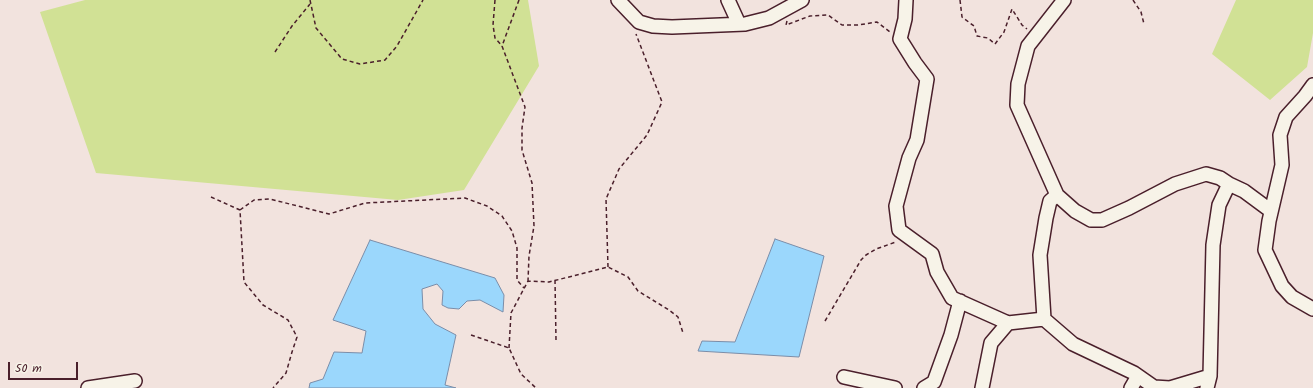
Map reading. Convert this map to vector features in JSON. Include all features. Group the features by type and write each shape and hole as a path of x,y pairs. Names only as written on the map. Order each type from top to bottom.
{"street":[{"path":"618,0 639,22 653,26 672,27 745,24 769,18 796,2"},
{"path":"728,0 739,24"},
{"path":"906,0 905,19 900,39 915,63 927,78 917,140 909,158 896,206 898,230 932,254 937,272 952,298 1008,324 1044,319"},
{"path":"1064,0 1028,46 1018,84 1017,105 1057,195 1075,211 1091,220 1102,220 1175,184 1206,174 1220,178 1244,192 1271,211"},
{"path":"1313,85 1286,117 1280,135 1282,165 1271,211 1265,250 1282,286 1292,297 1313,309"},
{"path":"1057,195 1050,201 1040,255 1044,319 1073,344 1138,376 1154,387 1170,388 1209,382 1213,245 1218,205 1229,184"},
{"path":"924,388 934,382 960,301"},
{"path":"982,388 991,343 1008,324"},
{"path":"1132,388 1138,376"},
{"path":"844,377 895,388"},
{"path":"88,388 135,381"}],"path":[{"path":"310,0 316,28 342,59 360,64 385,60 397,46 423,0"},
{"path":"495,0 493,25 495,38 502,46 525,106 522,128 522,150 532,183 534,226 529,256 528,281 511,312 510,348 521,374 536,388"},
{"path":"502,46 519,0"},
{"path":"960,0 962,17 974,26 977,36 988,38 995,44 1004,32 1012,9 1022,25 1036,36"},
{"path":"1133,0 1141,12 1144,24"},
{"path":"796,2 786,25 810,16 828,15 842,25 858,25 877,22 900,39"},
{"path":"275,52 292,26 310,4"},
{"path":"608,267 606,199 619,169 647,135 662,102 636,32"},
{"path":"211,197 240,210"},
{"path":"240,210 254,200 270,199 329,214 365,203 465,198 488,206 502,216 512,231 517,248 517,280 524,288"},
{"path":"240,210 244,282 263,305 288,320 297,337 286,373 273,388"},
{"path":"825,321 861,260 876,249 894,243 905,235"},
{"path":"528,281 549,282 608,267 628,277 638,291 670,310 678,317 683,333"},
{"path":"556,280 556,340"},
{"path":"471,335 510,348"}],"green space":[{"path":"85,0 528,0 539,66 464,190 398,200 96,173 40,12"},
{"path":"1236,0 1313,0 1313,33 1307,67 1270,100 1212,54"}],"water":[{"path":"775,239 824,256 799,357 698,351 702,341 735,342"},
{"path":"370,240 495,278 504,295 503,312 480,300 467,301 459,309 448,308 442,305 443,291 437,284 422,289 423,309 435,324 456,335 445,385 456,388 309,388 310,383 323,379 334,352 362,353 366,331 333,320"}]}
